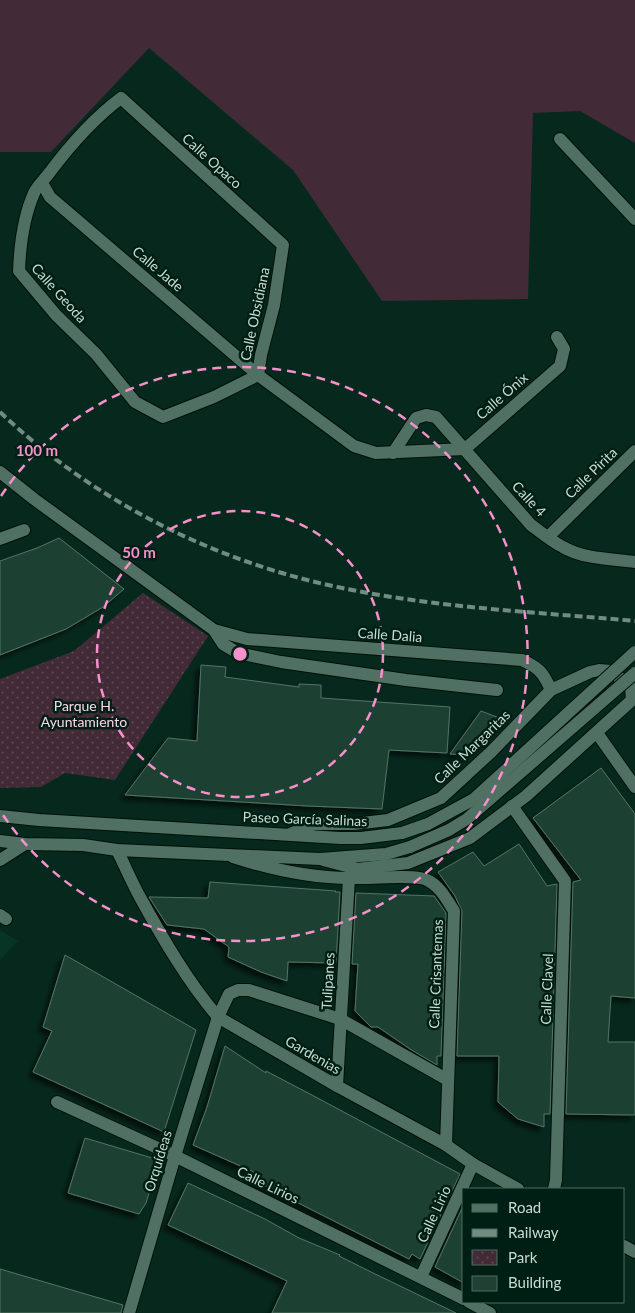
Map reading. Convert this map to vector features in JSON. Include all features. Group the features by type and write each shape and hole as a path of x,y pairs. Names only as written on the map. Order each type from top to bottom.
{"street":[{"name":"Calle Geoda","path":"121,98 103,111 71,144 35,192 20,242 19,271 56,316 96,354 135,402 163,417"},
{"name":"Calle Opaco","path":"121,98 283,245"},
{"path":"560,139 635,219"},
{"name":"Calle Jade","path":"42,183 50,198 258,375 354,446 376,453 465,449"},
{"name":"Calle Obsidiana","path":"163,417 214,398 258,375 261,355 274,305 283,245"},
{"name":"Calle Ónix","path":"465,449 560,366 564,349 557,337"},
{"name":"Calle 4","path":"393,453 416,418 426,415 436,417 531,525 564,548 587,556 635,562"},
{"name":"Calle Pirita","path":"548,537 635,451"},
{"path":"0,472 34,500 214,630 224,644 238,653 281,662 406,680 497,690"},
{"path":"0,539 24,530"},
{"name":"Calle Dalia","path":"214,630 247,639 522,660 536,667 544,674 551,690"},
{"name":"Paseo García Salinas","path":"0,816 39,820 362,838 402,833 436,820 474,798 635,652"},
{"path":"320,859 358,869 408,864 470,838 541,783 632,700 631,687 611,671 600,670 590,672 551,690"},
{"path":"0,840 25,844 83,845 117,850 230,856 320,859 386,854 410,847 449,830 467,819 635,673"},
{"name":"Calle Margaritas","path":"290,834 314,824 354,824 388,820 441,798 491,752 551,690"},
{"path":"597,732 635,787"},
{"name":"Calle Clavel","path":"512,806 565,880 554,1188"},
{"path":"0,860 25,844"},
{"name":"Gardenias","path":"117,850 140,897 182,967 218,1018 446,1145 473,1164 516,1188"},
{"name":"Calle Crisantemas","path":"230,856 272,868 307,874 349,878 426,879 441,890 454,912 446,1145"},
{"name":"Tulipanes","path":"337,1086 349,878"},
{"name":"Orquídeas","path":"129,1313 218,1018 229,994 238,990 249,990 340,1020"},
{"path":"340,1020 448,1080"},
{"name":"Calle Lirios","path":"57,1102 175,1156 462,1298"},
{"name":"Calle Lirio","path":"420,1277 473,1164"},
{"path":"471,1303 490,1313"}],"shaded area":[{"path":"0,930 18,941 0,960"}],"green space":[{"path":"0,0 635,0 635,143 580,111 533,113 528,299 382,301 293,170 149,48 51,152 0,152"},
{"name":"Parque H. Ayuntamiento","path":"143,593 208,636 115,780 65,773 41,787 0,788 0,679 74,651"}],"building":[{"path":"59,538 124,589 103,607 66,629 0,655 0,561"},
{"path":"201,665 226,667 225,677 299,687 299,684 321,685 321,698 450,707 447,753 389,750 382,809 125,795 168,738 197,741"},
{"path":"481,711 497,717 468,755 450,754"},
{"path":"601,768 635,814 635,998 611,996 608,1042 635,1042 635,1115 566,1114 573,882 581,880 533,818"},
{"path":"519,844 547,886 557,884 550,1114 544,1114 544,1127 518,1119 498,1102 499,1056 457,1056 462,911 455,896 438,872 473,852 484,866"},
{"path":"210,882 340,892 336,963 288,962 287,981 261,972 228,957 229,947 204,929 167,925 149,897 208,898"},
{"path":"356,893 434,896 446,913 441,1056 437,1056 437,1065 378,1027 371,1027 355,1011 358,964 352,964"},
{"path":"65,955 196,1030 164,1132 33,1072 52,1031 43,1027"},
{"path":"225,1046 266,1073 266,1071 460,1174 420,1259 412,1254 409,1259 251,1179 254,1172 193,1145 207,1107"},
{"path":"85,1138 159,1160 146,1203 139,1214 68,1193"},
{"path":"188,1183 265,1219 299,1238 340,1255 456,1313 272,1313 287,1281 168,1225"},
{"path":"462,1208 462,1282 435,1267"},
{"path":"0,1269 123,1305 121,1313 0,1313"}],"railway":[{"path":"0,412 76,474 116,500 159,524 203,545 248,562 295,577 378,595 488,609 635,621"}]}
